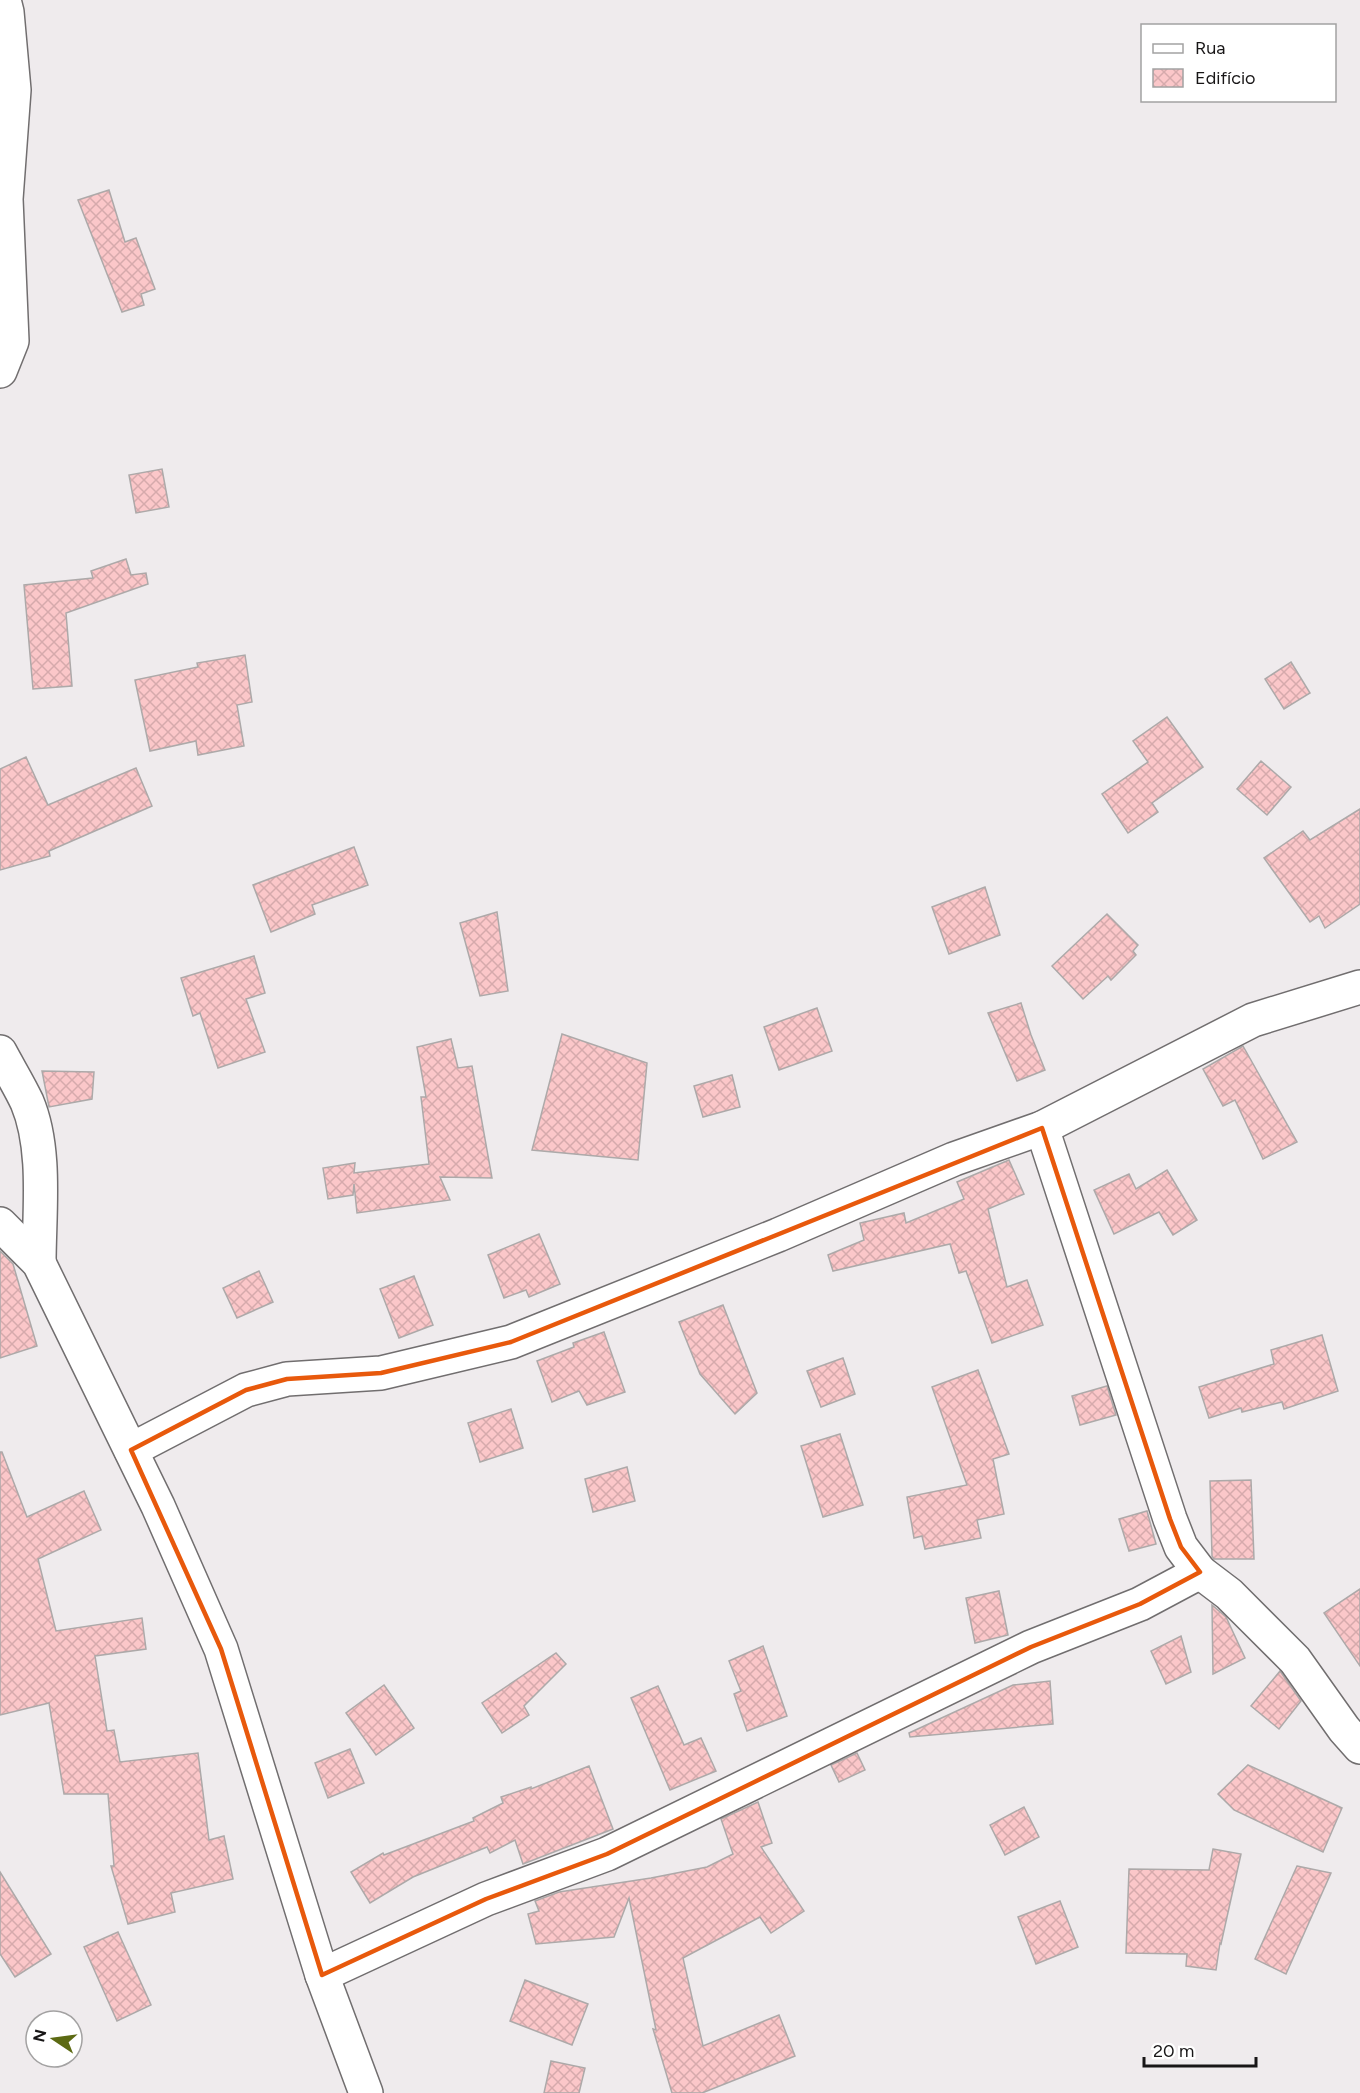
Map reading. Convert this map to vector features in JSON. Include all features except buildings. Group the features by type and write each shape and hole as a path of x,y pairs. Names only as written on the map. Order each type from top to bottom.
{"street":[{"path":"0,370 12,341 6,199 14,90 4,0"},
{"path":"131,1449 246,1390 287,1379 381,1373 510,1342 954,1160 1042,1128 1253,1020 1360,987"},
{"path":"0,1053 27,1103 36,1134 40,1169 39,1263"},
{"path":"1042,1128 1181,1547 1200,1572 1229,1594 1295,1660 1344,1729 1360,1747"},
{"path":"0,1224 39,1263 159,1506 221,1649 322,1975 366,2093"},
{"path":"322,1975 486,1899 607,1854 1031,1647 1140,1604 1200,1572"}],"highlighted area":[{"path":"1042,1128 1170,1519 1181,1547 1200,1572 1140,1604 1031,1647 607,1854 486,1899 322,1975 221,1649 131,1450 246,1390 287,1379 381,1373 511,1342"}]}
